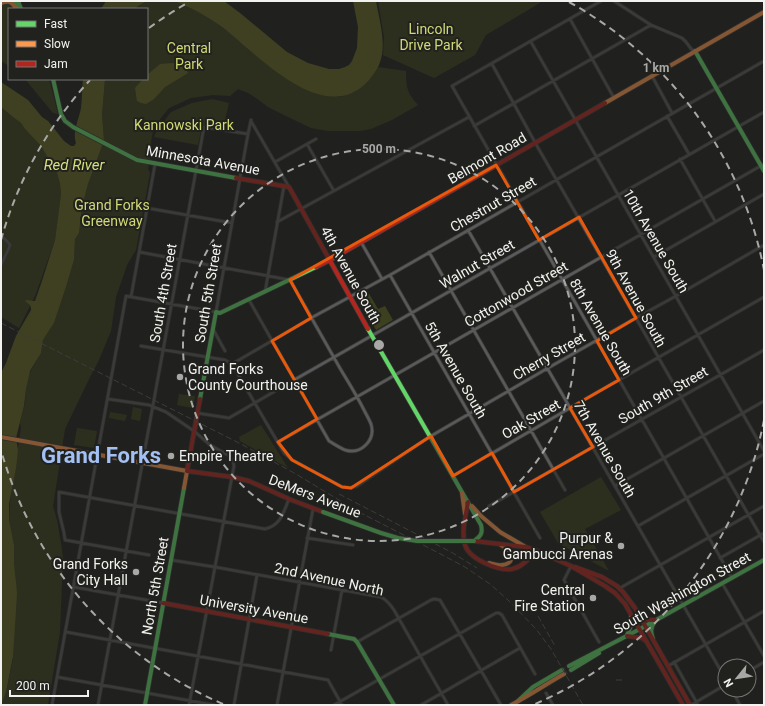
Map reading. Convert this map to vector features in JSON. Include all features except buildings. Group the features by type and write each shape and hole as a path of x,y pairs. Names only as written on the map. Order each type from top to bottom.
{"main road":[{"path":"1,3 6,1 10,2 18,8"},
{"name":"Belmont Road","path":"216,312 220,313 249,300 330,260 764,12"},
{"path":"695,51 762,165 764,171"},
{"name":"Minnesota Avenue","path":"52,80 62,118 68,124 137,160 289,187"},
{"name":"4th Avenue South","path":"289,187 349,296 468,502"},
{"name":"South 5th Street","path":"188,471 216,312"},
{"name":"DeMers Avenue","path":"1,437 249,481 289,499 398,538 417,541 474,541 526,547 535,550 571,566 608,588 620,598 640,629 683,705"},
{"name":"North 5th Street","path":"145,705 188,471"},
{"path":"462,491 465,523"},
{"path":"468,502 464,536 465,546 472,556 505,570 513,569 528,560 535,550"},
{"path":"468,502 482,525 483,531 482,535 474,541"},
{"path":"468,502 481,516 500,532 526,547"},
{"path":"481,561 500,565 509,563 512,556 510,551 504,546 497,544"},
{"name":"South Washington Street","path":"570,668 586,662 610,645 763,562"},
{"name":"DeMers Avenue","path":"571,566 603,576 620,588 631,601 640,616 690,705"},
{"path":"600,583 603,576"},
{"name":"University Avenue","path":"163,604 334,635 354,639 358,642"},
{"path":"631,615 631,626 626,636 642,638 646,642"},
{"path":"640,616 647,620 656,620"},
{"path":"652,638 652,626 656,620"},
{"path":"358,642 394,705"},
{"path":"511,705 526,698 563,672"}],"street":[{"path":"492,64 601,1"},
{"path":"614,1 651,25 682,38 692,50 695,51"},
{"path":"570,19 614,98"},
{"path":"474,126 651,25"},
{"name":"10th Avenue South","path":"531,42 764,452"},
{"name":"Chestnut Street","path":"232,364 764,60"},
{"name":"8th Avenue South","path":"492,64 452,86 732,578"},
{"name":"9th Avenue South","path":"492,64 535,143 602,257 764,542"},
{"path":"652,76 672,113"},
{"name":"Walnut Street","path":"197,413 229,418 764,112"},
{"path":"667,116 689,154"},
{"path":"277,222 469,117"},
{"name":"South 5th Street","path":"216,312 251,120"},
{"name":"4th Avenue South","path":"251,120 289,187"},
{"name":"South 4th Street","path":"98,705 204,127 248,134"},
{"path":"275,162 316,139"},
{"path":"306,144 334,191"},
{"path":"680,159 715,221"},
{"path":"131,297 155,164"},
{"name":"Cottonwood Street","path":"278,442 762,165"},
{"path":"265,292 284,186"},
{"path":"654,257 764,194"},
{"path":"147,208 232,223"},
{"name":"7th Avenue South","path":"468,230 717,664"},
{"path":"1,236 9,243 9,248 1,265"},
{"path":"361,242 382,279"},
{"name":"Cherry Street","path":"278,442 284,453 292,460 342,487 351,488 356,486 431,436 764,245"},
{"path":"139,252 290,280 357,396 371,424 371,438 362,448 354,451 345,450 329,441 249,300"},
{"path":"429,252 565,490"},
{"name":"5th Avenue South","path":"390,274 540,538"},
{"path":"52,705 126,296 216,312"},
{"name":"Oak Street","path":"453,476 764,297"},
{"path":"213,329 225,351"},
{"path":"141,346 225,360 232,364 278,442"},
{"name":"South 9th Street","path":"489,506 764,350"},
{"path":"108,399 152,406 160,409 173,416 210,445 228,455 233,460 234,466 189,705"},
{"path":"615,486 764,401"},
{"path":"638,526 764,452"},
{"path":"149,555 65,540 59,512 58,492 265,529 272,528 277,524 289,499"},
{"path":"620,588 764,506"},
{"path":"277,705 313,508"},
{"path":"720,558 764,533"},
{"path":"307,538 353,545"},
{"name":"2nd Avenue North","path":"171,560 381,597 390,604 448,705"},
{"path":"571,566 564,580 599,642"},
{"path":"234,705 257,575"},
{"path":"722,583 764,656"},
{"name":"University Avenue","path":"74,587 163,604"},
{"path":"331,650 342,590"},
{"path":"358,642 431,600 437,599 442,603 501,705"},
{"path":"668,666 764,611"},
{"path":"334,705 496,613 502,615 535,674"},
{"path":"66,632 328,680 342,705"},
{"path":"420,705 520,648"},
{"path":"674,662 698,705"},
{"path":"57,677 214,705"},
{"path":"690,705 717,690"},
{"path":"546,693 553,705"}],"highlighted area":[{"path":"496,165 539,240 579,217 636,318 597,341 619,380 570,408 593,447 514,492 492,453 453,476 431,436 351,488 342,487 292,460 278,442 317,419 272,341 311,318 290,280"}],"green space":[{"path":"147,1 167,1 177,2 189,7 201,13 223,28 281,75 315,93 331,97 347,95 355,90 368,81 378,67 406,71 408,90 411,97 418,105 392,120 371,129 360,131 328,131 311,128 268,107 248,93 238,89 230,96 213,95 191,98 169,108 156,124 151,142 152,148 148,169 150,173 136,250 127,265 116,297 111,331 98,362 65,429 53,506 57,520 63,558 60,632 48,705 1,705 6,692 13,660 14,545 9,523 10,502 26,389 29,374 41,353 43,340 54,323 74,260 75,239 79,233 82,207 88,184 104,140 102,115 105,80 148,80 148,8 136,8"},
{"name":"Lincoln Drive Park","path":"378,1 543,1 486,35 475,55 434,78 383,55 384,37"},
{"path":"7,3 12,5 14,8 8,8 8,65 1,61 1,5"},
{"path":"26,80 49,80 58,114 53,113"},
{"name":"Kannowski Park","path":"212,99 229,103 223,128 202,125 198,145 154,137 171,112 192,103"},
{"path":"1,107 21,123 41,146 57,173 61,194 55,240 35,296 19,328 1,317"},
{"path":"368,292 378,309 385,306 393,320 376,330 358,298"},
{"path":"179,394 195,396 193,408 177,405"},
{"path":"133,407 142,409 140,421 131,419"},
{"path":"110,412 127,415 125,421 109,418"},
{"path":"261,425 288,468 240,441 239,437"},
{"path":"77,428 97,431 94,448 74,445"},
{"path":"601,477 621,510 585,529 609,571 558,543 540,512"}],"water":[{"path":"106,1 147,1 136,8 102,8"},
{"path":"174,1 224,1 287,52 308,63 329,69 339,69 349,65 357,48 358,27 353,1 376,1 381,25 383,46 382,56 379,66 373,76 364,85 347,95 328,96 308,91 270,67 217,23 193,9"},
{"path":"173,63 184,66 188,73 165,87 154,99 146,104 137,101 135,88 142,80 148,80 148,74 160,64"},
{"name":"Red River","path":"83,80 105,80 102,115 104,140 88,184 82,207 79,233 75,239 74,260 66,287 54,323 43,340 41,353 30,371 24,406 16,438 18,450 9,504 9,520 14,545 17,593 13,657 6,692 1,705 1,373 16,336 31,310 30,305 25,301 35,301 42,281 55,240 61,194 57,173 41,146 21,123 1,107 1,82 28,100 64,141 71,146 74,146 76,143 75,130 81,108"}],"tunnel":[{"path":"562,670 569,666"},
{"path":"564,674 571,670"}],"railway":[{"path":"1,323 243,445 296,474 357,511 465,567 490,584 536,629 551,649 583,705"},
{"path":"339,494 451,552 477,568"},
{"path":"538,616 555,646"},
{"path":"616,680 622,680"}],"traffic: fast":[{"path":"14,1 18,8"},
{"path":"18,1 21,8"},
{"path":"695,51 764,171"},
{"path":"53,80 61,114 65,121 73,127 137,160 236,178"},
{"path":"200,399 216,312 220,313 316,267"},
{"path":"368,329 481,525 481,534 474,541"},
{"path":"145,705 184,488"},
{"path":"323,512 398,538 417,541 474,541"},
{"path":"569,666 640,629 764,560"},
{"path":"627,635 631,626 631,615"},
{"path":"653,639 651,631 654,623"},
{"path":"328,634 354,639 357,642 394,705"},
{"path":"571,670 599,653"},
{"path":"518,701 533,687 562,670"}],"traffic: slow":[{"path":"1,3 10,2 16,8"},
{"path":"605,103 764,12"},
{"path":"1,437 187,471 184,488"},
{"path":"462,493 465,514"},
{"path":"472,506 481,516 500,532 524,546"},
{"path":"489,563 500,565 510,562 511,556 501,545"},
{"path":"511,705 564,674"}],"traffic: jam":[{"path":"316,267 605,103"},
{"path":"236,178 289,187 368,329"},
{"path":"200,399 187,471 232,477 249,481 323,512"},
{"path":"468,502 464,524 464,540 465,545 472,555 492,566 512,569 525,562 535,550"},
{"path":"474,541 526,547 535,550 571,566 615,593 625,604 683,705"},
{"path":"575,567 602,577 617,586 623,592 635,608 690,705"},
{"path":"163,603 328,634"},
{"path":"640,616 647,620 655,620"},
{"path":"627,636 642,638 646,641"}],"place":[{"name":"Grand Forks County Courthouse","path":"180,377"},
{"name":"Empire Theatre","path":"171,456"},
{"name":"Purpur & Gambucci Arenas","path":"621,546"},
{"name":"Grand Forks City Hall","path":"136,572"},
{"name":"Central Fire Station","path":"593,598"}],"district":[{"name":"Grand Forks","path":"101,455"}],"park label":[{"name":"Central Park","path":"189,56"},
{"name":"Grand Forks Greenway","path":"112,214"}]}
